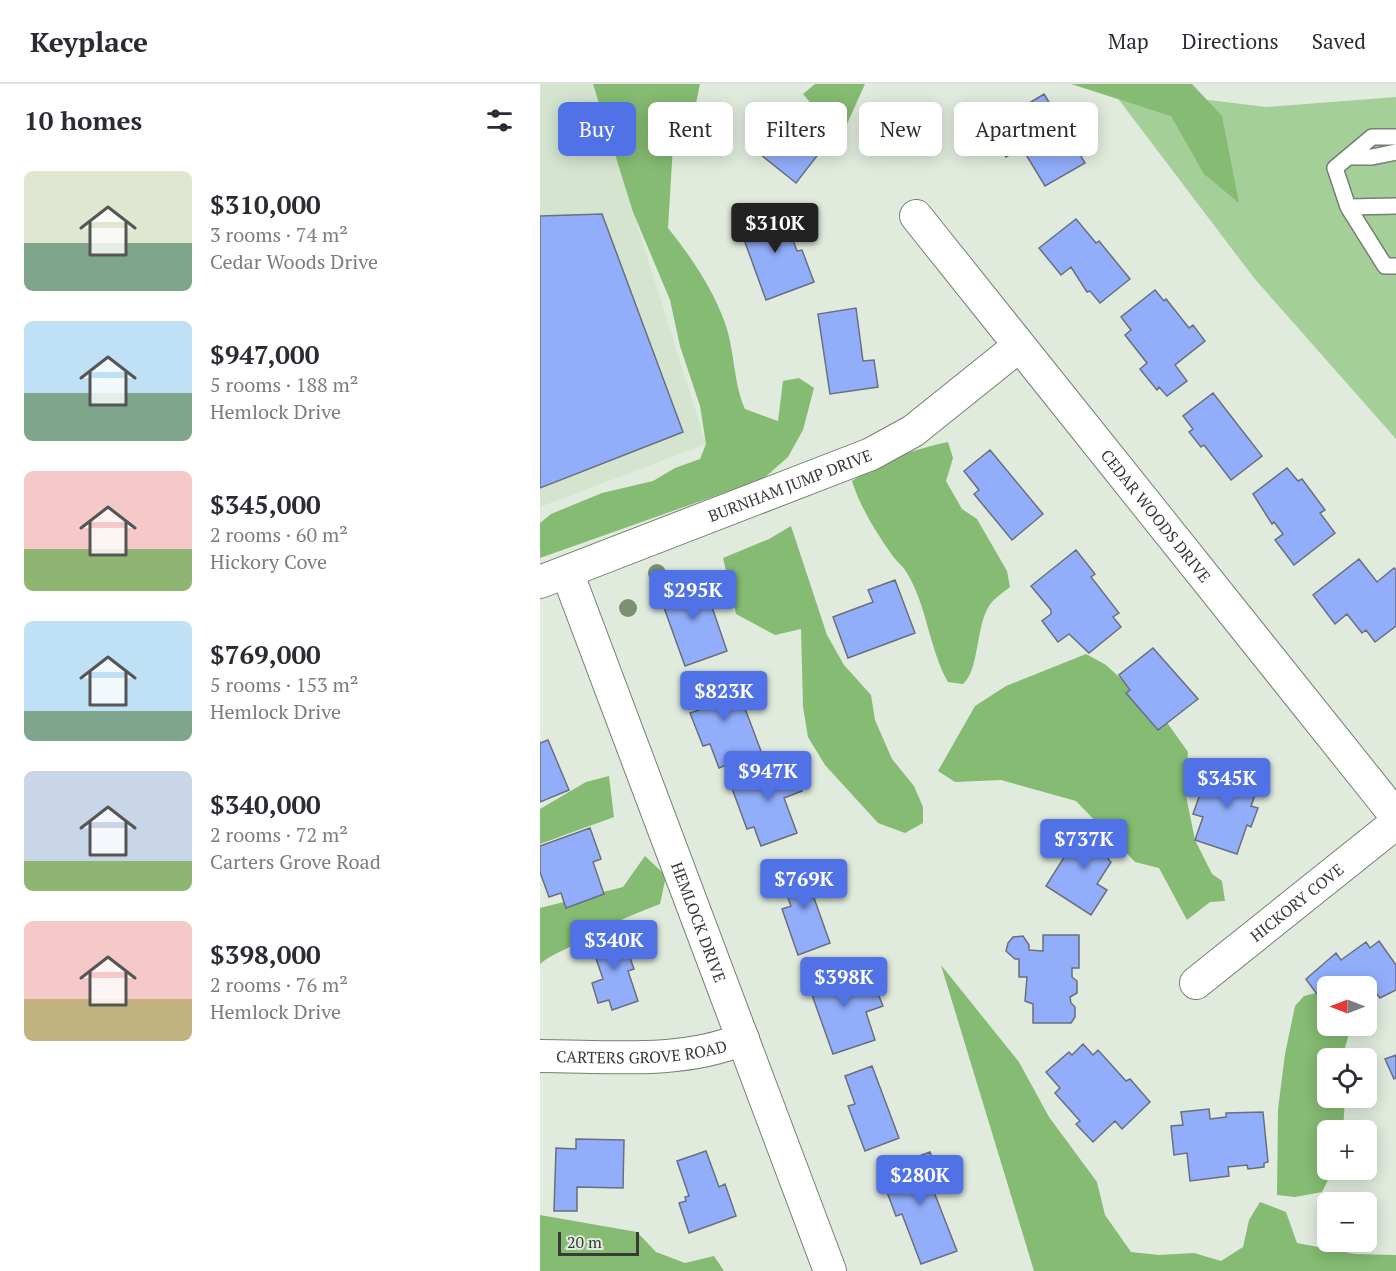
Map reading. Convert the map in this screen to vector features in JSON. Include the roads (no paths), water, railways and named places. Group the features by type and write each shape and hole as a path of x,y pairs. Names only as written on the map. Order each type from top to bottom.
{"street":[{"name":"CEDAR WOODS DRIVE","path":"915,216 1396,816"},
{"name":"BURNHAM JUMP DRIVE","path":"553,577 892,444 948,405 1019,346"},
{"name":"HEMLOCK DRIVE","path":"553,577 742,1039 830,1271"},
{"name":"HICKORY COVE","path":"1196,982 1396,823"},
{"name":"CARTERS GROVE ROAD","path":"540,1056 684,1055 715,1051 742,1039"}],"lane":[{"path":"1396,137 1372,137 1335,168 1348,207 1386,266 1396,266"},
{"path":"1350,157 1372,157 1396,152"},
{"path":"1372,157 1396,165"},
{"path":"1348,207 1396,206"}]}
